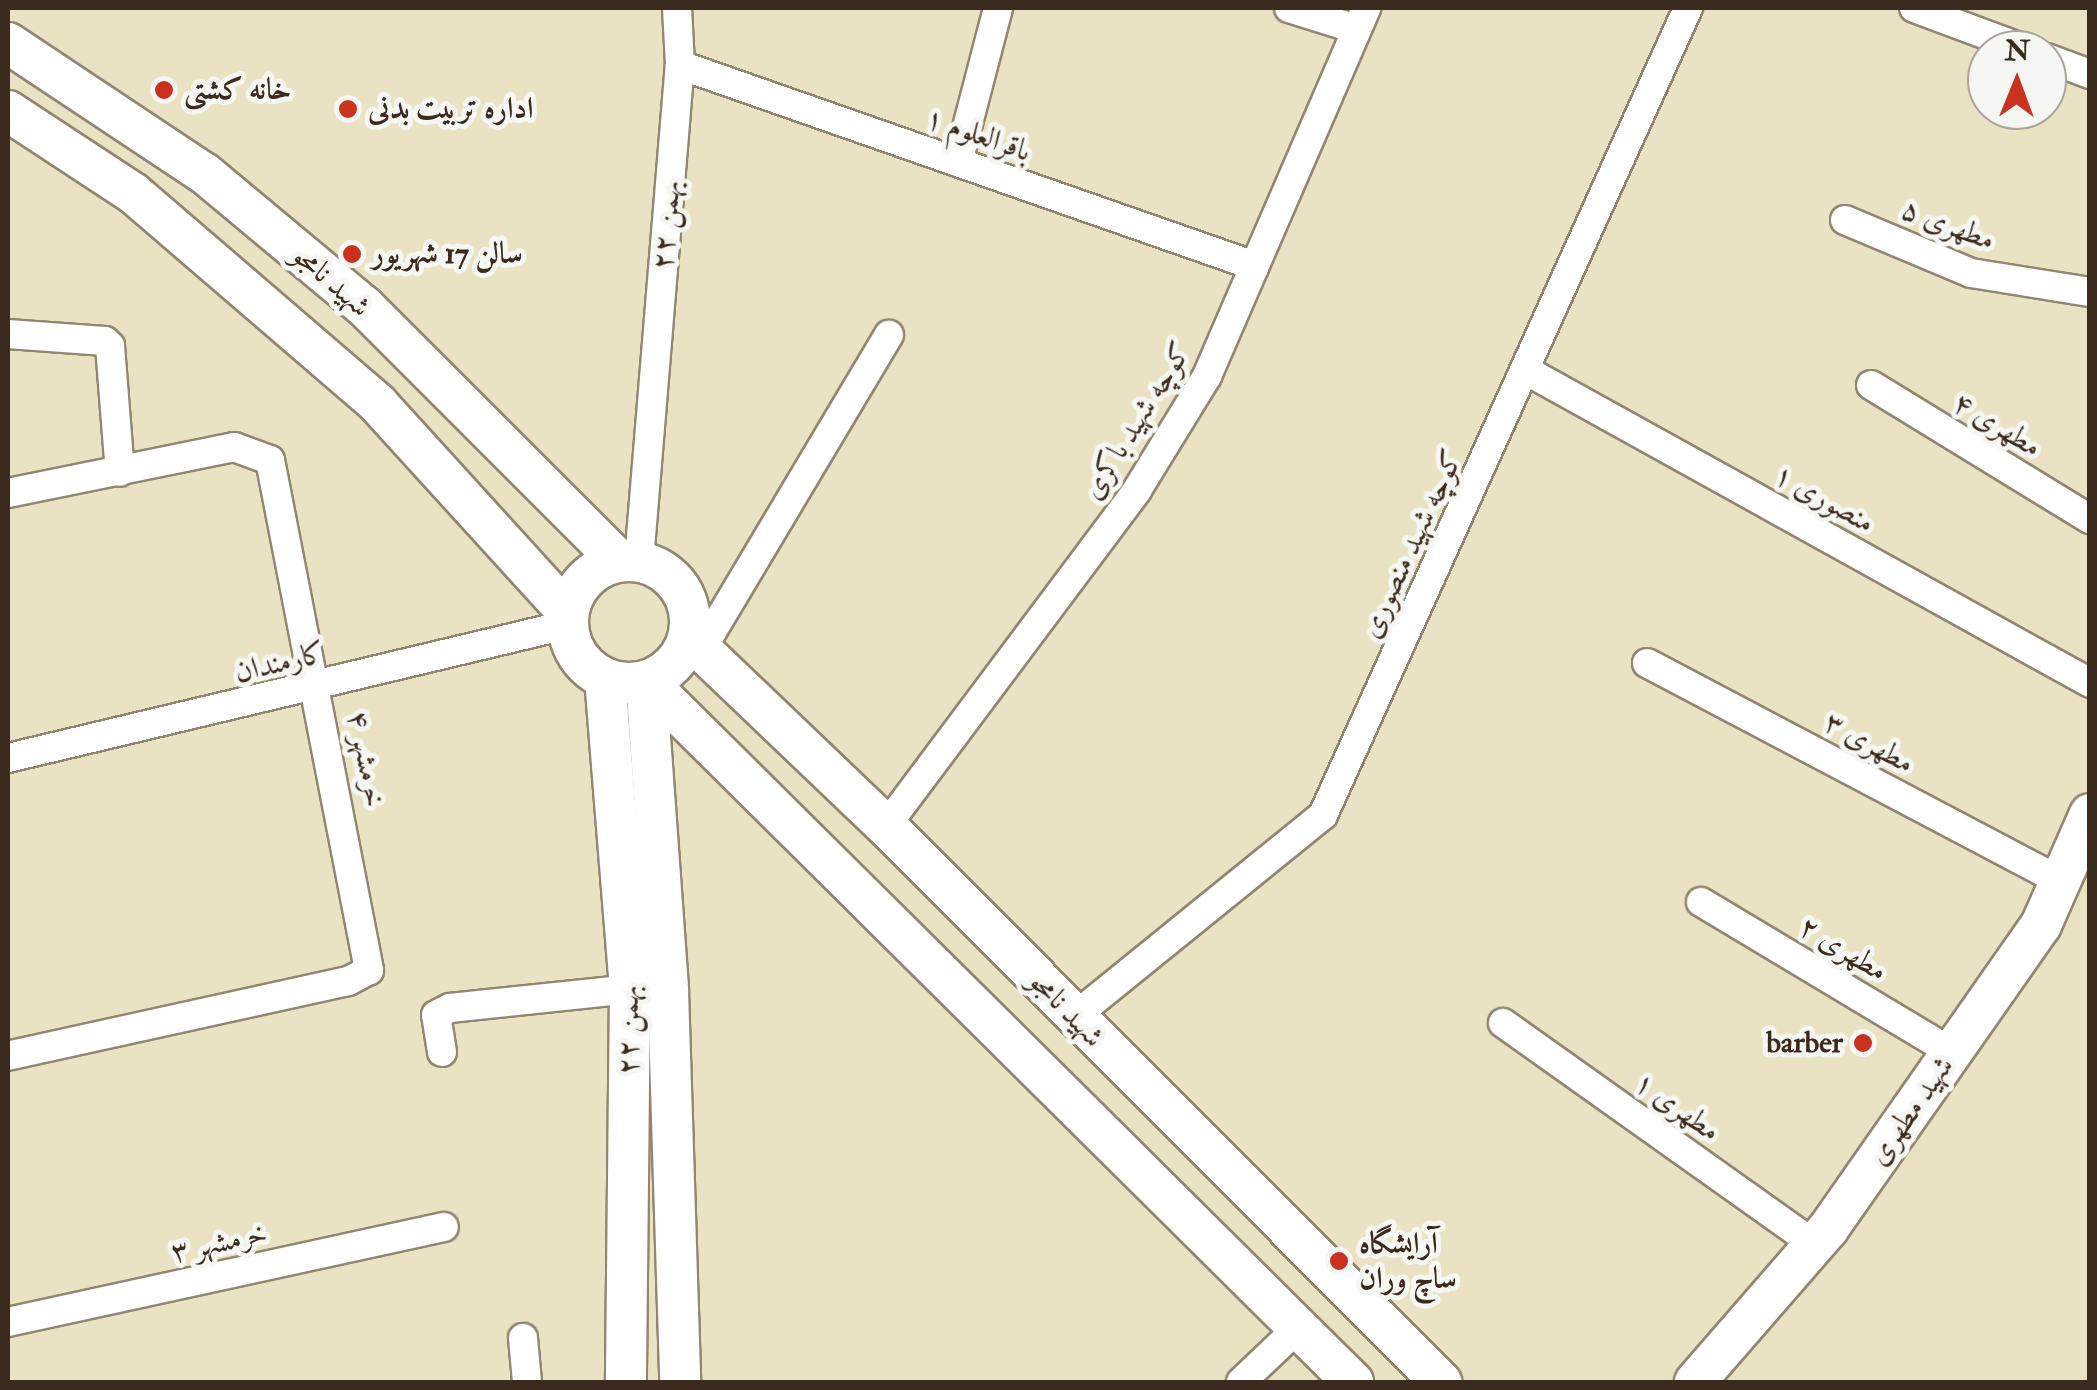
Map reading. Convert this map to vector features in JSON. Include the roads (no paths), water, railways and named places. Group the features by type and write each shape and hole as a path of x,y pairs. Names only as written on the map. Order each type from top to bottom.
{"main road":[{"name":"شهید نامجو","path":"8,43 204,173 365,308 496,442 629,561"},
{"name":"شهید نامجو","path":"8,111 133,192 378,404 567,619"},
{"path":"445,478 480,475 496,442"},
{"path":"629,561 666,574 686,597 695,644 646,681 604,678 575,651 567,619 585,579 629,561"},
{"name":"شهید نامجو","path":"695,644 886,826 1441,1382"},
{"name":"۲۲ بهمن","path":"604,678 630,989 626,1382"},
{"name":"شهید نامجو","path":"646,681 1353,1382"},
{"name":"۲۲ بهمن","path":"646,681 668,991 680,1382"},
{"name":"شهید مطهری","path":"1695,1382 1814,1244 2041,925 2090,814"}],"street":[{"name":"۲۲ بهمن","path":"629,561 680,65 677,8"},
{"path":"958,162 998,8"},
{"path":"1289,8 1361,18"},
{"name":"کوچه شهید منصوری","path":"1075,1016 1323,816 1688,8"},
{"path":"1914,8 1973,30"},
{"name":"کوچه شهید باکری","path":"886,826 1137,490 1207,376 1361,18"},
{"name":"باقرالعلوم ۱","path":"680,65 1255,266"},
{"name":"مطهری ۵","path":"1845,220 1970,273 2090,292"},
{"path":"8,334 105,340 110,346 120,472"},
{"path":"695,644 889,336"},
{"name":"منصوری ۱","path":"1527,371 2090,683"},
{"name":"مطهری ۴","path":"1871,386 2090,520"},
{"name":"خرمشهر ۴","path":"8,493 234,447 270,460 318,688 369,970 348,982 8,1056"},
{"name":"کارمندان","path":"8,758 318,688 567,619"},
{"name":"مطهری ۳","path":"1646,663 2061,880"},
{"name":"مطهری ۲","path":"1702,902 1952,1052"},
{"path":"442,1052 436,1015 450,1008 630,989"},
{"name":"مطهری ۱","path":"1503,1023 1814,1244"},
{"name":"خرمشهر ۳","path":"8,1322 444,1227"},
{"path":"1241,1382 1298,1328"},
{"path":"522,1338 527,1382"}],"place":[{"name":"خانه کشتی","path":"164,90"},
{"name":"اداره تربیت بدنی","path":"348,109"},
{"name":"سالن 17 شهریور","path":"352,254"},
{"name":"barber","path":"1863,1043"},
{"name":"آرایشگاه ساچ وران","path":"1339,1261"}]}
